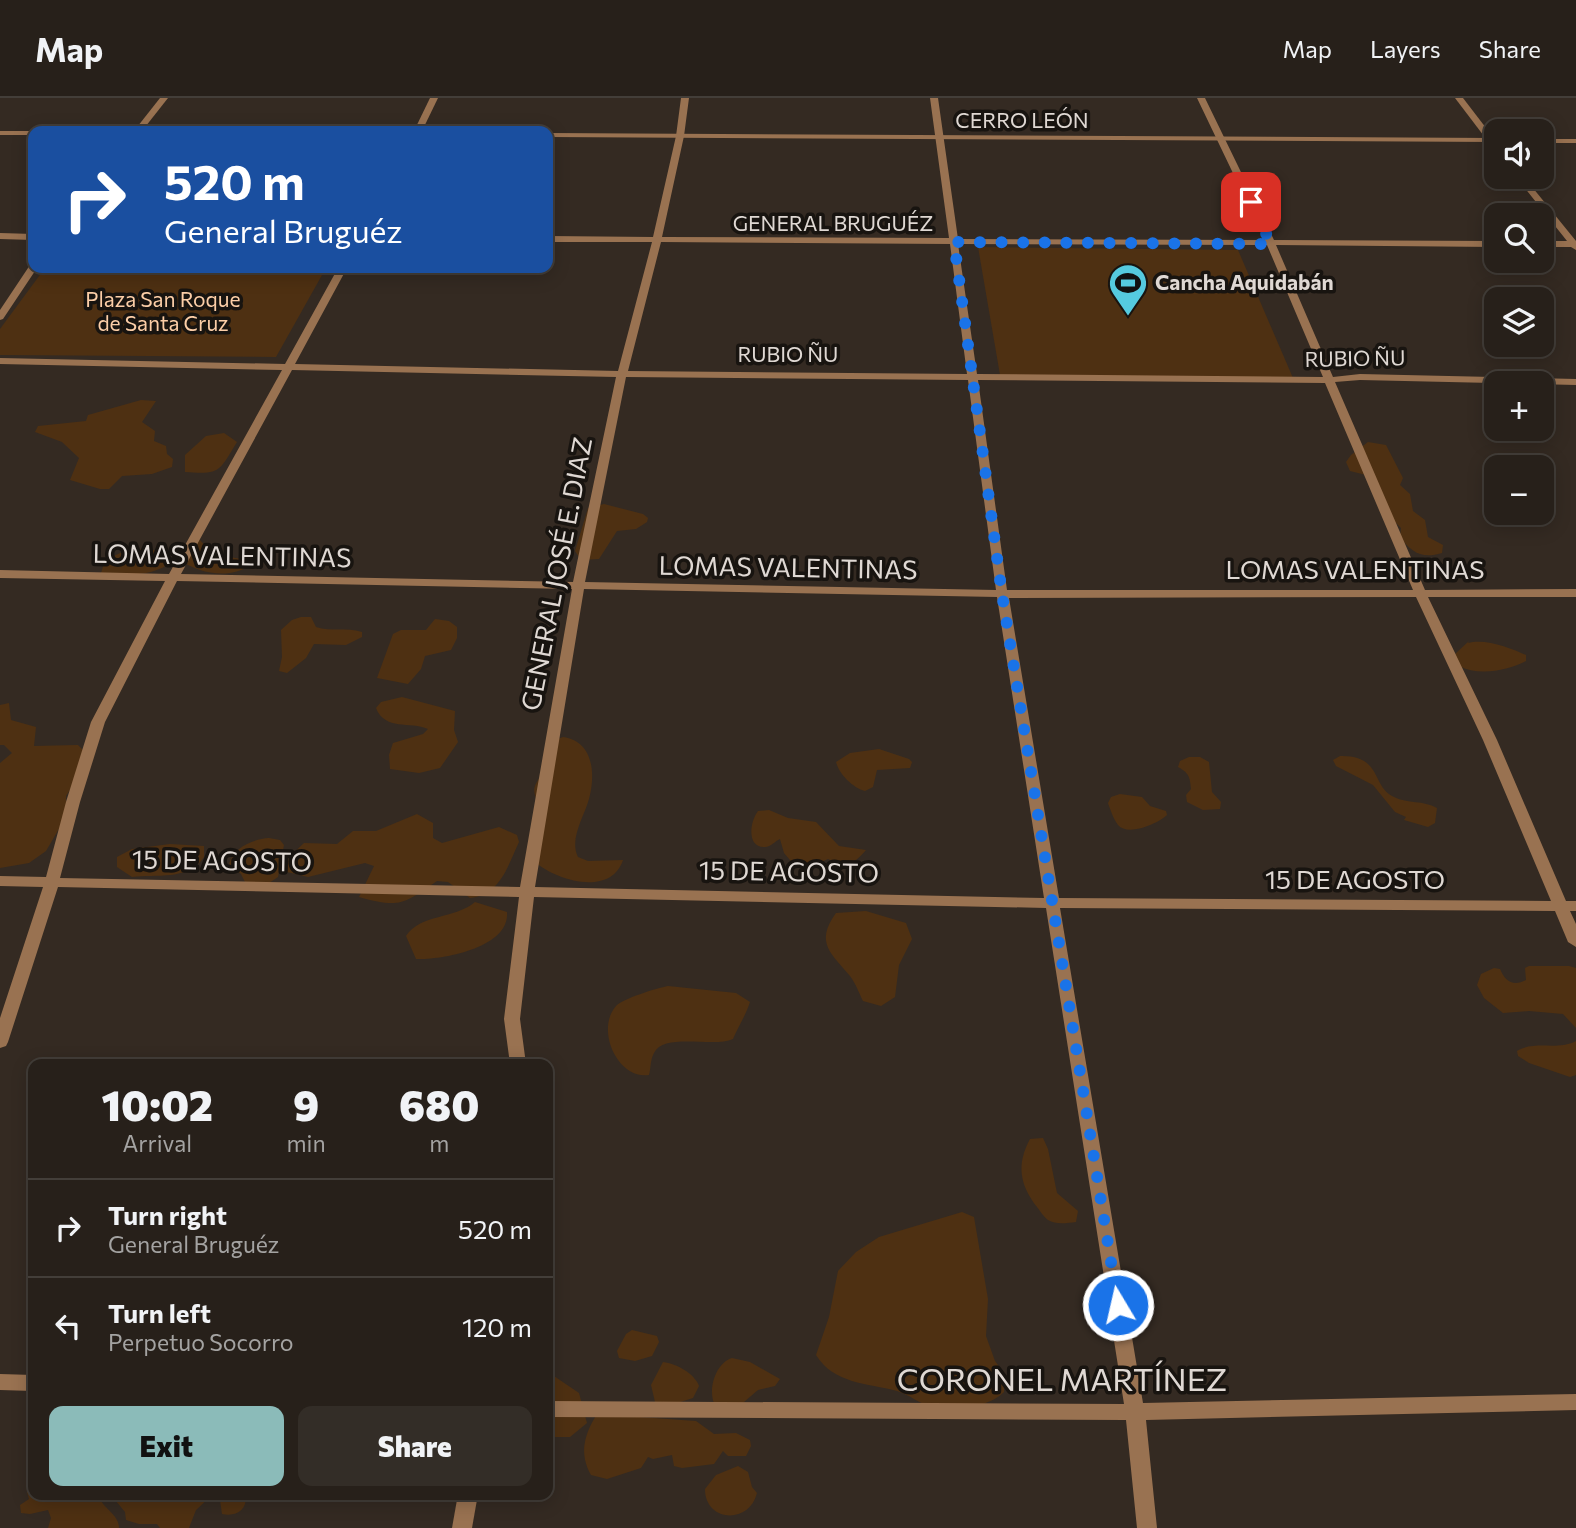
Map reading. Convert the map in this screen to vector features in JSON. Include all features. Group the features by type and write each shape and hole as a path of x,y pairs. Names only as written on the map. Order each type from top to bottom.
{"street":[{"path":"142,126 164,98"},
{"path":"420,126 434,98"},
{"name":"GENERAL JOSÉ E. DIAZ","path":"517,1059 512,1019 527,891 578,587 622,374 657,240 680,136 685,98"},
{"path":"934,98 1002,594 1135,1412 1147,1528"},
{"path":"1201,98 1271,244 1420,592 1490,740 1558,906 1576,942"},
{"path":"1459,98 1484,129"},
{"path":"0,133 28,133"},
{"name":"CERRO LEÓN","path":"553,135 1484,142"},
{"path":"1554,141 1576,141"},
{"path":"1530,189 1576,245"},
{"path":"0,236 28,237"},
{"name":"GENERAL BRUGUÉZ","path":"553,239 1484,244"},
{"path":"1554,244 1576,245"},
{"path":"0,317 29,273"},
{"path":"0,1042 52,882 98,722 151,617 175,578 340,273"},
{"name":"RUBIO ÑU","path":"0,361 622,374 1329,380 1360,377 1576,382"},
{"name":"LOMAS VALENTINAS","path":"0,574 1002,594 1576,593"},
{"name":"15 DE AGOSTO","path":"0,881 1054,903 1576,906"},
{"path":"0,1382 28,1384"},
{"name":"CORONEL MARTÍNEZ","path":"553,1409 1135,1412 1576,1402"},
{"path":"462,1528 467,1500"}],"green space":[{"name":"Cancha Aquidabán","path":"978,247 1238,250 1293,378 1000,375"},
{"name":"Plaza San Roque de Santa Cruz","path":"41,273 323,273 276,357 0,355 0,329"},
{"path":"141,400 156,401 142,422 155,431 154,441 166,446 167,454 173,459 172,467 152,474 122,476 109,489 70,480 79,458 62,442 35,432 38,426 86,421 88,415"},
{"path":"224,433 237,442 218,469 206,473 185,472 185,455 206,436"},
{"path":"1368,442 1386,445 1403,478 1400,485 1410,494 1413,511 1425,520 1428,537 1443,545 1442,553 1423,555 1409,547 1400,537 1401,528 1382,509 1366,475 1350,471 1346,462"},
{"path":"604,504 643,514 648,518 647,522 636,529 617,531 599,559 581,560 575,551 588,508"},
{"path":"198,538 213,554 247,560 251,564 235,572 225,573 196,569 180,560 179,551 189,541"},
{"path":"129,549 154,550 173,561 148,573 101,573 105,560"},
{"path":"311,617 316,627 362,632 362,637 346,645 314,644 306,658 287,673 279,671 282,657 281,630 292,620"},
{"path":"435,619 449,621 457,627 457,638 451,650 425,656 421,669 408,684 377,678 393,634 401,630 426,630"},
{"path":"1469,641 1468,643 1482,642 1506,647 1526,655 1526,661 1492,671 1467,669 1459,666 1455,654"},
{"path":"402,697 455,711 454,730 458,742 440,768 419,773 390,769 389,755 393,743 423,734 428,729 392,723 380,715 376,708 381,702"},
{"path":"9,703 11,720 36,727 34,746 78,745 83,750 79,776 66,796 67,815 46,851 29,863 0,868 0,763 12,753 4,745 0,745 0,705"},
{"path":"563,737 581,745 592,769 589,799 576,835 578,857 588,861 623,860 617,871 607,879 582,882 569,879 534,861 543,811 534,790 550,760 555,740"},
{"path":"879,749 909,759 912,762 910,768 877,770 873,787 865,791 851,784 843,776 836,762 850,753"},
{"path":"1340,756 1354,757 1370,766 1382,786 1394,797 1437,808 1435,823 1428,827 1404,820 1406,817 1395,812 1373,785 1336,766 1333,760"},
{"path":"1189,757 1200,757 1209,762 1212,792 1221,802 1220,809 1203,810 1187,802 1186,795 1191,789 1189,778 1187,773 1178,767 1180,761"},
{"path":"1120,794 1142,797 1150,806 1166,811 1167,815 1143,828 1123,828 1118,825 1108,803 1111,797"},
{"path":"769,810 788,818 816,822 839,846 866,850 858,859 845,864 828,859 808,868 796,867 784,853 780,839 765,847 759,846 752,839 755,815 758,811"},
{"path":"417,814 433,823 433,838 442,843 499,827 517,835 519,842 502,878 489,891 470,898 448,882 437,881 408,900 383,903 359,897 374,866 365,863 308,877 287,872 289,857 304,843 337,844 353,831 376,831"},
{"path":"269,838 280,840 284,845 278,877 269,883 246,884 241,874 229,864 231,858 245,845"},
{"path":"170,844 204,846 204,857 189,870 171,875 132,877 117,867 117,857 132,849"},
{"path":"475,902 507,912 505,924 498,935 486,943 457,954 416,959 406,936 412,929"},
{"path":"866,911 906,923 912,939 899,965 895,997 881,1006 863,1001 852,979 828,948 826,940 826,932 836,913"},
{"path":"1494,968 1500,969 1510,982 1521,982 1526,980 1525,968 1576,968 1576,1028 1563,1014 1529,1011 1503,1013 1484,998 1477,985 1481,974"},
{"path":"668,986 736,993 750,1002 733,1039 668,1043 654,1053 649,1075 628,1070 619,1062 609,1040 610,1016 616,1006 625,1000"},
{"path":"1576,1041 1576,1075 1570,1077 1529,1063 1518,1056 1517,1051 1531,1046 1561,1045"},
{"path":"1043,1138 1048,1149 1057,1193 1078,1211 1076,1222 1051,1222 1027,1191 1022,1174 1026,1148 1030,1139"},
{"path":"962,1212 974,1217 988,1299 986,1336 995,1361 1004,1373 1004,1392 980,1405 941,1409 928,1406 897,1391 852,1381 823,1365 816,1355 829,1317 838,1271 856,1252 879,1237"},
{"path":"632,1330 657,1336 659,1342 652,1356 635,1361 619,1358 617,1351 626,1334"},
{"path":"732,1358 750,1362 780,1379 775,1386 758,1390 744,1402 728,1408 714,1403 712,1390 715,1377 722,1365"},
{"path":"663,1362 679,1367 693,1377 699,1386 693,1398 671,1405 655,1402 651,1385"},
{"path":"553,1375 579,1393 587,1423 570,1437 553,1437"},
{"path":"597,1414 696,1421 714,1434 736,1433 750,1440 751,1446 746,1456 728,1456 723,1451 714,1464 682,1468 674,1466 672,1455 653,1459 648,1457 641,1468 607,1479 591,1475 585,1459 586,1437"},
{"path":"738,1466 748,1472 752,1487 757,1493 746,1511 728,1515 719,1513 707,1500 705,1489 716,1475"},
{"path":"28,1500 101,1500 116,1519 119,1528 48,1528 51,1518 48,1510 21,1513 20,1505"},
{"path":"115,1500 207,1500 196,1510 189,1528 160,1528 157,1524 139,1524 126,1520 125,1512"},
{"path":"220,1500 246,1500 240,1511 222,1514"}],"place":[{"name":"Cancha Aquidabán","path":"1128,317"}],"route":[{"path":"1118,1305 1002,594 954,242 1271,244 1251,202"}]}
